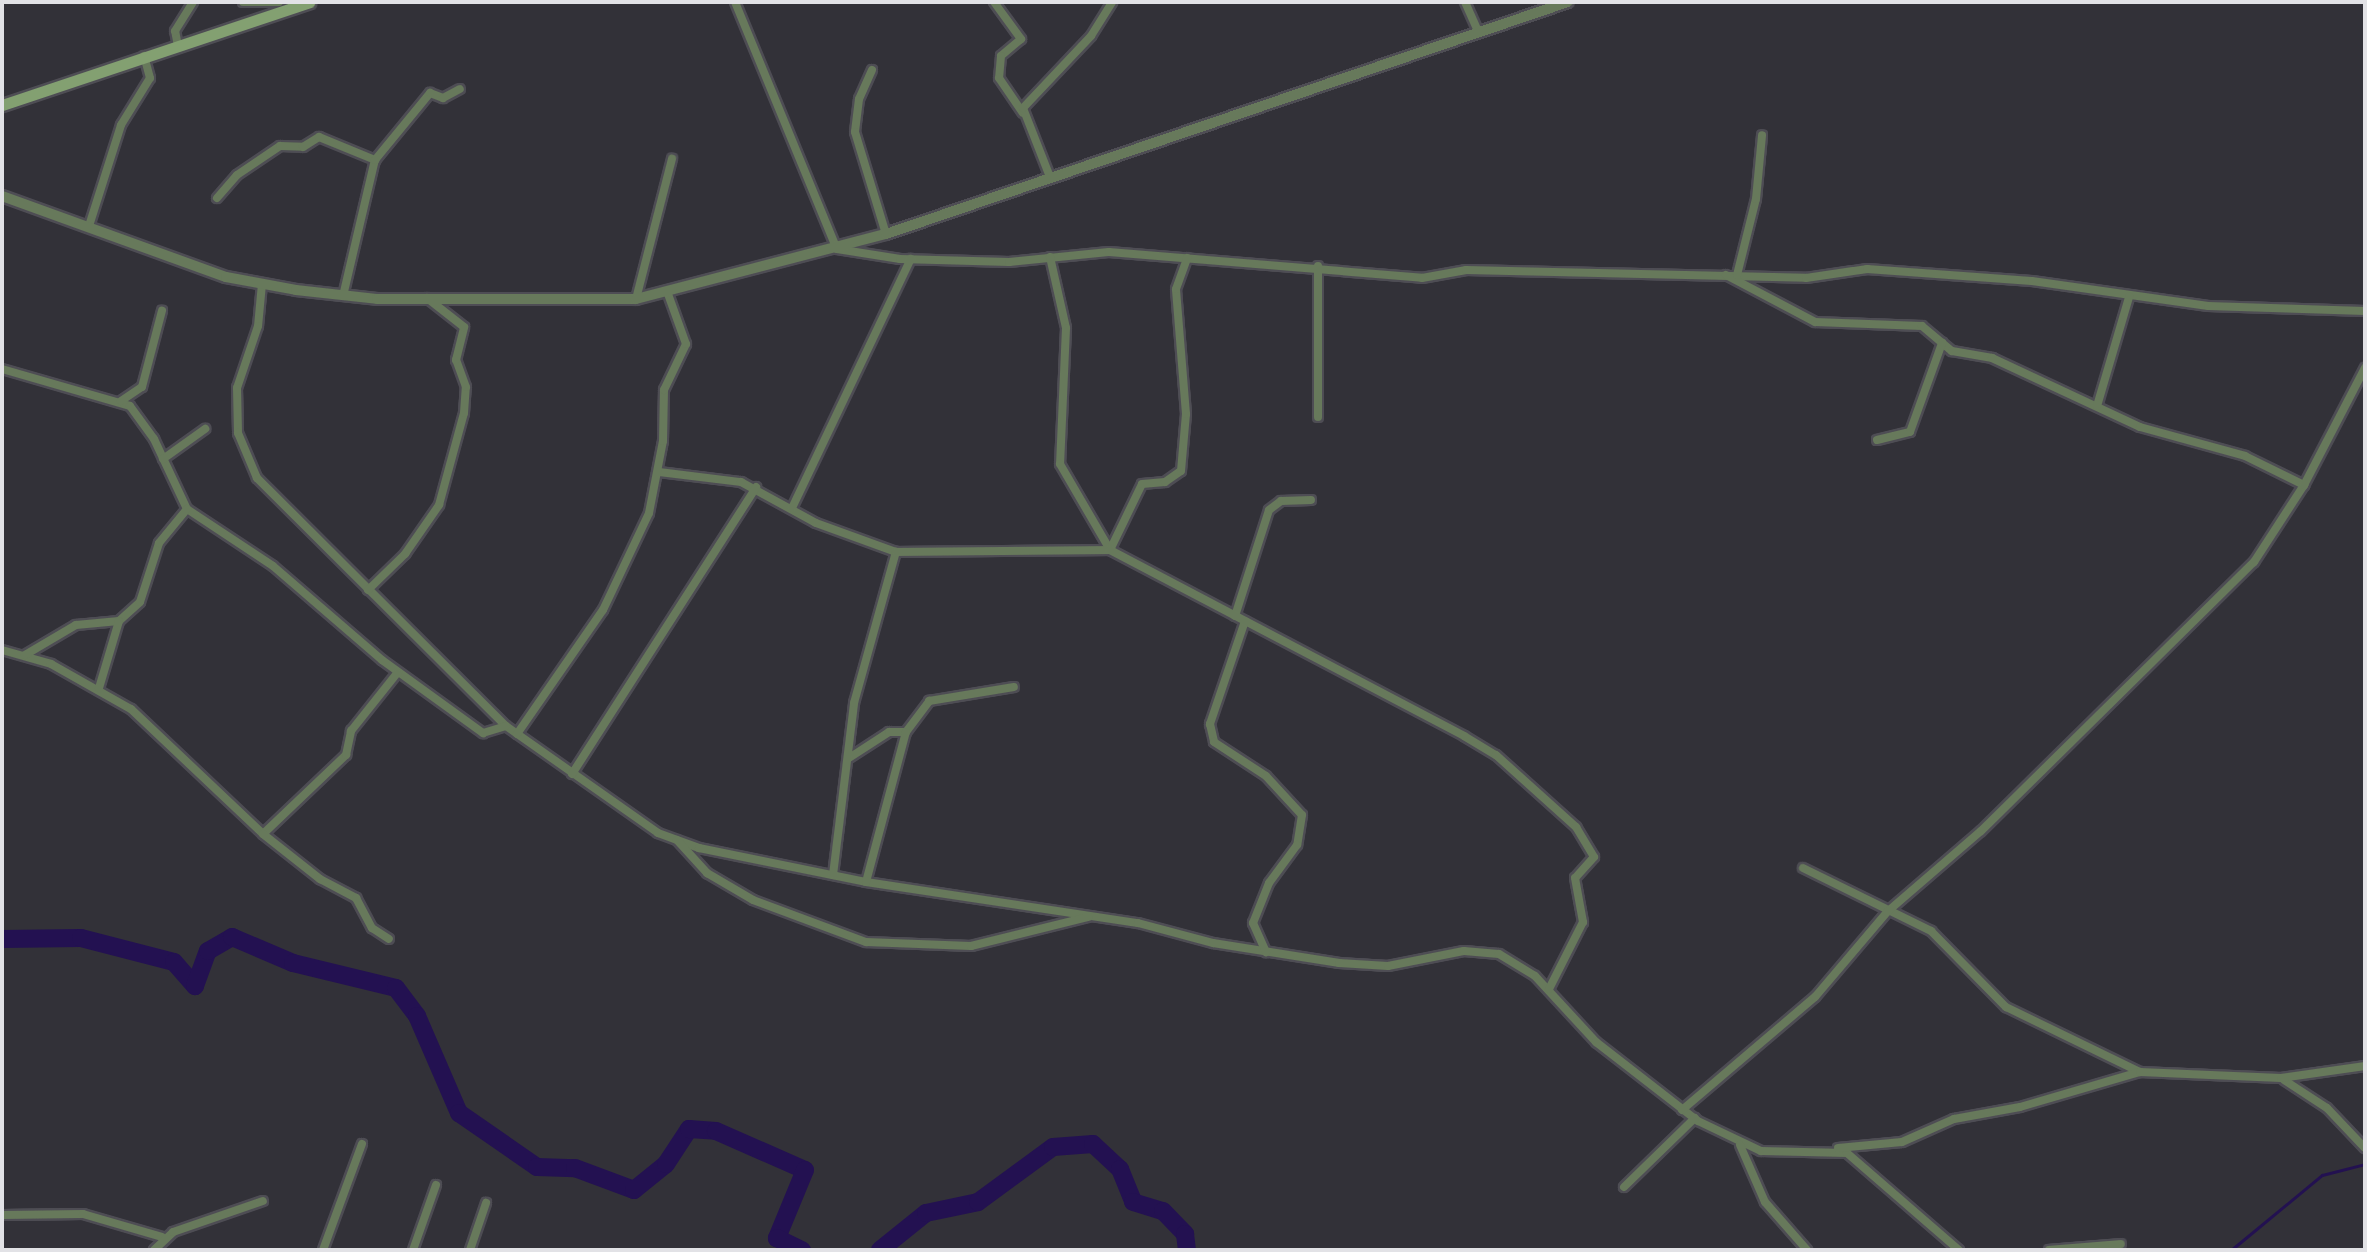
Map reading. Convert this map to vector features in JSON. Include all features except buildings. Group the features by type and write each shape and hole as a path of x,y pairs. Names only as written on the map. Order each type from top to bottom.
{"main road":[{"path":"2,105 309,2"}],"street":[{"path":"178,46 175,31 193,2"},
{"path":"243,2 279,2"},
{"path":"735,2 837,249"},
{"path":"994,2 1021,39 1001,56 999,78 1023,113 1050,177"},
{"path":"1023,113 1050,74 1091,36 1112,2"},
{"path":"1465,2 1479,33"},
{"path":"2,196 226,277 262,284 343,296 636,299 668,294 886,234 1568,2"},
{"path":"89,226 121,125 150,78 144,56"},
{"path":"872,70 859,99 855,132 886,234"},
{"path":"343,296 375,160 430,93 443,98 460,89"},
{"path":"1737,275 1756,199 1762,135"},
{"path":"217,198 237,175 280,146 303,147 319,137 375,160"},
{"path":"636,299 672,159"},
{"path":"837,249 911,259 1050,257 1109,252 1318,266 1422,278 1466,270 1806,278 1886,270 2032,281 2129,297 2365,311"},
{"path":"1050,257 1066,340 1060,464 1110,550"},
{"path":"1110,550 1142,484 1165,482 1181,471 1186,414 1176,289 1187,258"},
{"path":"792,508 911,259"},
{"path":"1318,266 1318,417"},
{"path":"1725,274 1815,322 1922,326 1942,343 2097,406 2152,432 2245,456 2304,485"},
{"path":"262,284 258,326 237,388 238,433 267,491 506,726 572,774 677,840 707,873 753,900 866,942 971,946 1093,916"},
{"path":"517,734 603,610 649,513 659,472 664,390 686,344 668,294"},
{"path":"2097,406 2129,297"},
{"path":"368,590 405,554 439,505 464,413 466,387 456,360 464,327 427,298"},
{"path":"121,401 142,387 162,311"},
{"path":"1877,440 1910,432 1942,343"},
{"path":"1682,1110 1815,997 1887,912 1981,831 2254,562 2304,485 2365,368"},
{"path":"2,369 121,401 147,426 187,509 273,566 398,672 483,733 506,726"},
{"path":"163,459 205,429"},
{"path":"659,472 756,487 792,508 896,552 1110,550 1496,755 1583,835 1594,857 1575,878 1583,922 1549,989"},
{"path":"572,774 756,487"},
{"path":"1235,616 1269,510 1281,501 1311,500"},
{"path":"99,688 119,621 140,602 159,543 187,509"},
{"path":"833,875 865,652 896,552"},
{"path":"25,655 76,625 119,621"},
{"path":"1245,621 1210,724 1214,742 1266,776 1302,815 1297,845 1269,883 1253,923 1266,952"},
{"path":"2,650 25,655 99,688 155,729 263,834 320,879 356,898 372,928 389,939"},
{"path":"263,834 346,755 351,731 398,672"},
{"path":"866,882 906,732 929,701 1014,687"},
{"path":"849,758 889,732 906,732"},
{"path":"677,840 866,882 1093,916 1266,952 1388,966 1485,950 1518,963 1549,989 1596,1042 1682,1110 1740,1145 1776,1152 1902,1142 1954,1119 2020,1107 2140,1072 2281,1078 2365,1066"},
{"path":"1803,868 1887,912 1909,917 1948,944 2006,1007 2140,1072"},
{"path":"2281,1078 2327,1108 2365,1148"},
{"path":"1624,1187 1695,1118"},
{"path":"323,1250 362,1144"},
{"path":"1740,1145 1765,1202 1807,1250"},
{"path":"1829,1149 1862,1163 1959,1250"},
{"path":"413,1250 436,1185"},
{"path":"2,1215 83,1214 162,1237 263,1201"},
{"path":"470,1250 486,1203"},
{"path":"154,1250 162,1237"},
{"path":"2049,1250 2121,1244"}],"waterway":[{"path":"2,939 81,938 174,962 195,986 208,951 232,937 293,963 396,988 417,1016 459,1113 537,1167 575,1168 634,1190 666,1164 689,1129 716,1131 805,1170 777,1238 802,1250"},
{"path":"880,1250 926,1213 978,1202 1053,1147 1093,1144 1120,1169 1133,1202 1163,1211 1185,1234 1187,1250"},
{"path":"2231,1250 2322,1175 2365,1164"}]}
